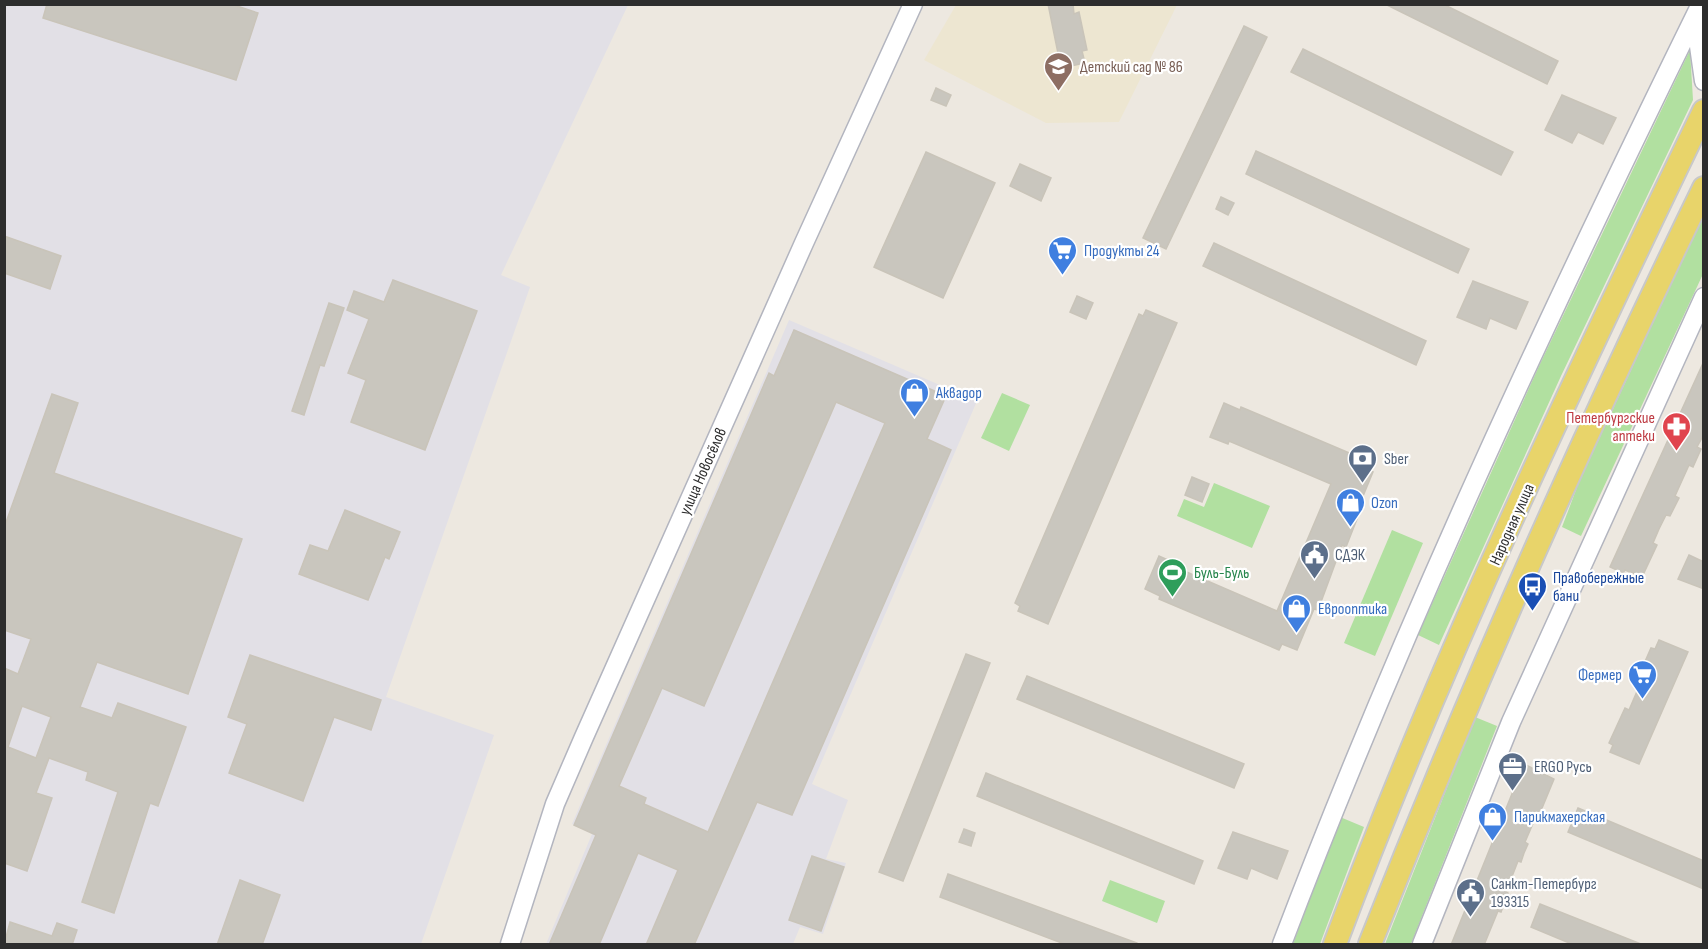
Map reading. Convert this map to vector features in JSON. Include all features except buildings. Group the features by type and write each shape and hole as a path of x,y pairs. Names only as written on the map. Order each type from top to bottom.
{"main road":[{"name":"Народная улица","path":"1335,945 1436,690 1595,336 1704,111"},
{"name":"Народная улица","path":"1370,945 1466,703 1625,351 1704,188"}],"street":[{"name":"улица Новосёлов","path":"510,945 555,804 584,736 913,4"},
{"path":"1698,11 1704,81"},
{"path":"1282,945 1337,800 1442,553 1527,365 1698,11"},
{"path":"1422,945 1511,722 1704,297"}],"shaded area":[{"path":"5,5 628,5 501,275 530,287 386,697 494,735 421,944 5,944"},
{"name":"Детский сад № 86","path":"956,5 1177,5 1119,122 1046,123 924,60"},
{"path":"789,320 977,401 812,784 848,800 826,859 846,863 823,934 800,927 793,944 546,944 592,834 572,824"}],"green space":[{"path":"1690,50 1693,100 1561,376 1439,645 1418,635 1539,366"},
{"path":"1703,215 1703,274 1581,536 1562,527 1579,482"},
{"path":"1002,393 1030,405 1009,451 981,438"},
{"path":"1214,483 1270,506 1252,548 1177,516 1184,499 1204,507"},
{"path":"1392,530 1423,543 1375,656 1344,643"},
{"path":"1475,717 1497,726 1411,944 1385,944"},
{"path":"1340,817 1364,827 1320,944 1293,944"},
{"path":"1110,880 1165,901 1157,923 1102,901"}],"place":[{"name":"Детский сад № 86","path":"1059,92"},
{"name":"Продукты 24","path":"1063,276"},
{"name":"Аквадор","path":"915,418"},
{"name":"Петербургские аптеки","path":"1676,452"},
{"name":"Sber","path":"1363,484"},
{"name":"Ozon","path":"1350,528"},
{"name":"СДЭК","path":"1314,580"},
{"name":"Буль-Буль","path":"1173,598"},
{"name":"Правобережные бани","path":"1532,612"},
{"name":"Еврооптика","path":"1297,634"},
{"name":"Фермер","path":"1643,700"},
{"name":"ERGO Русь","path":"1513,792"},
{"name":"Парикмахерская","path":"1493,842"},
{"name":"Санкт-Петербург 193315","path":"1470,918"}]}
